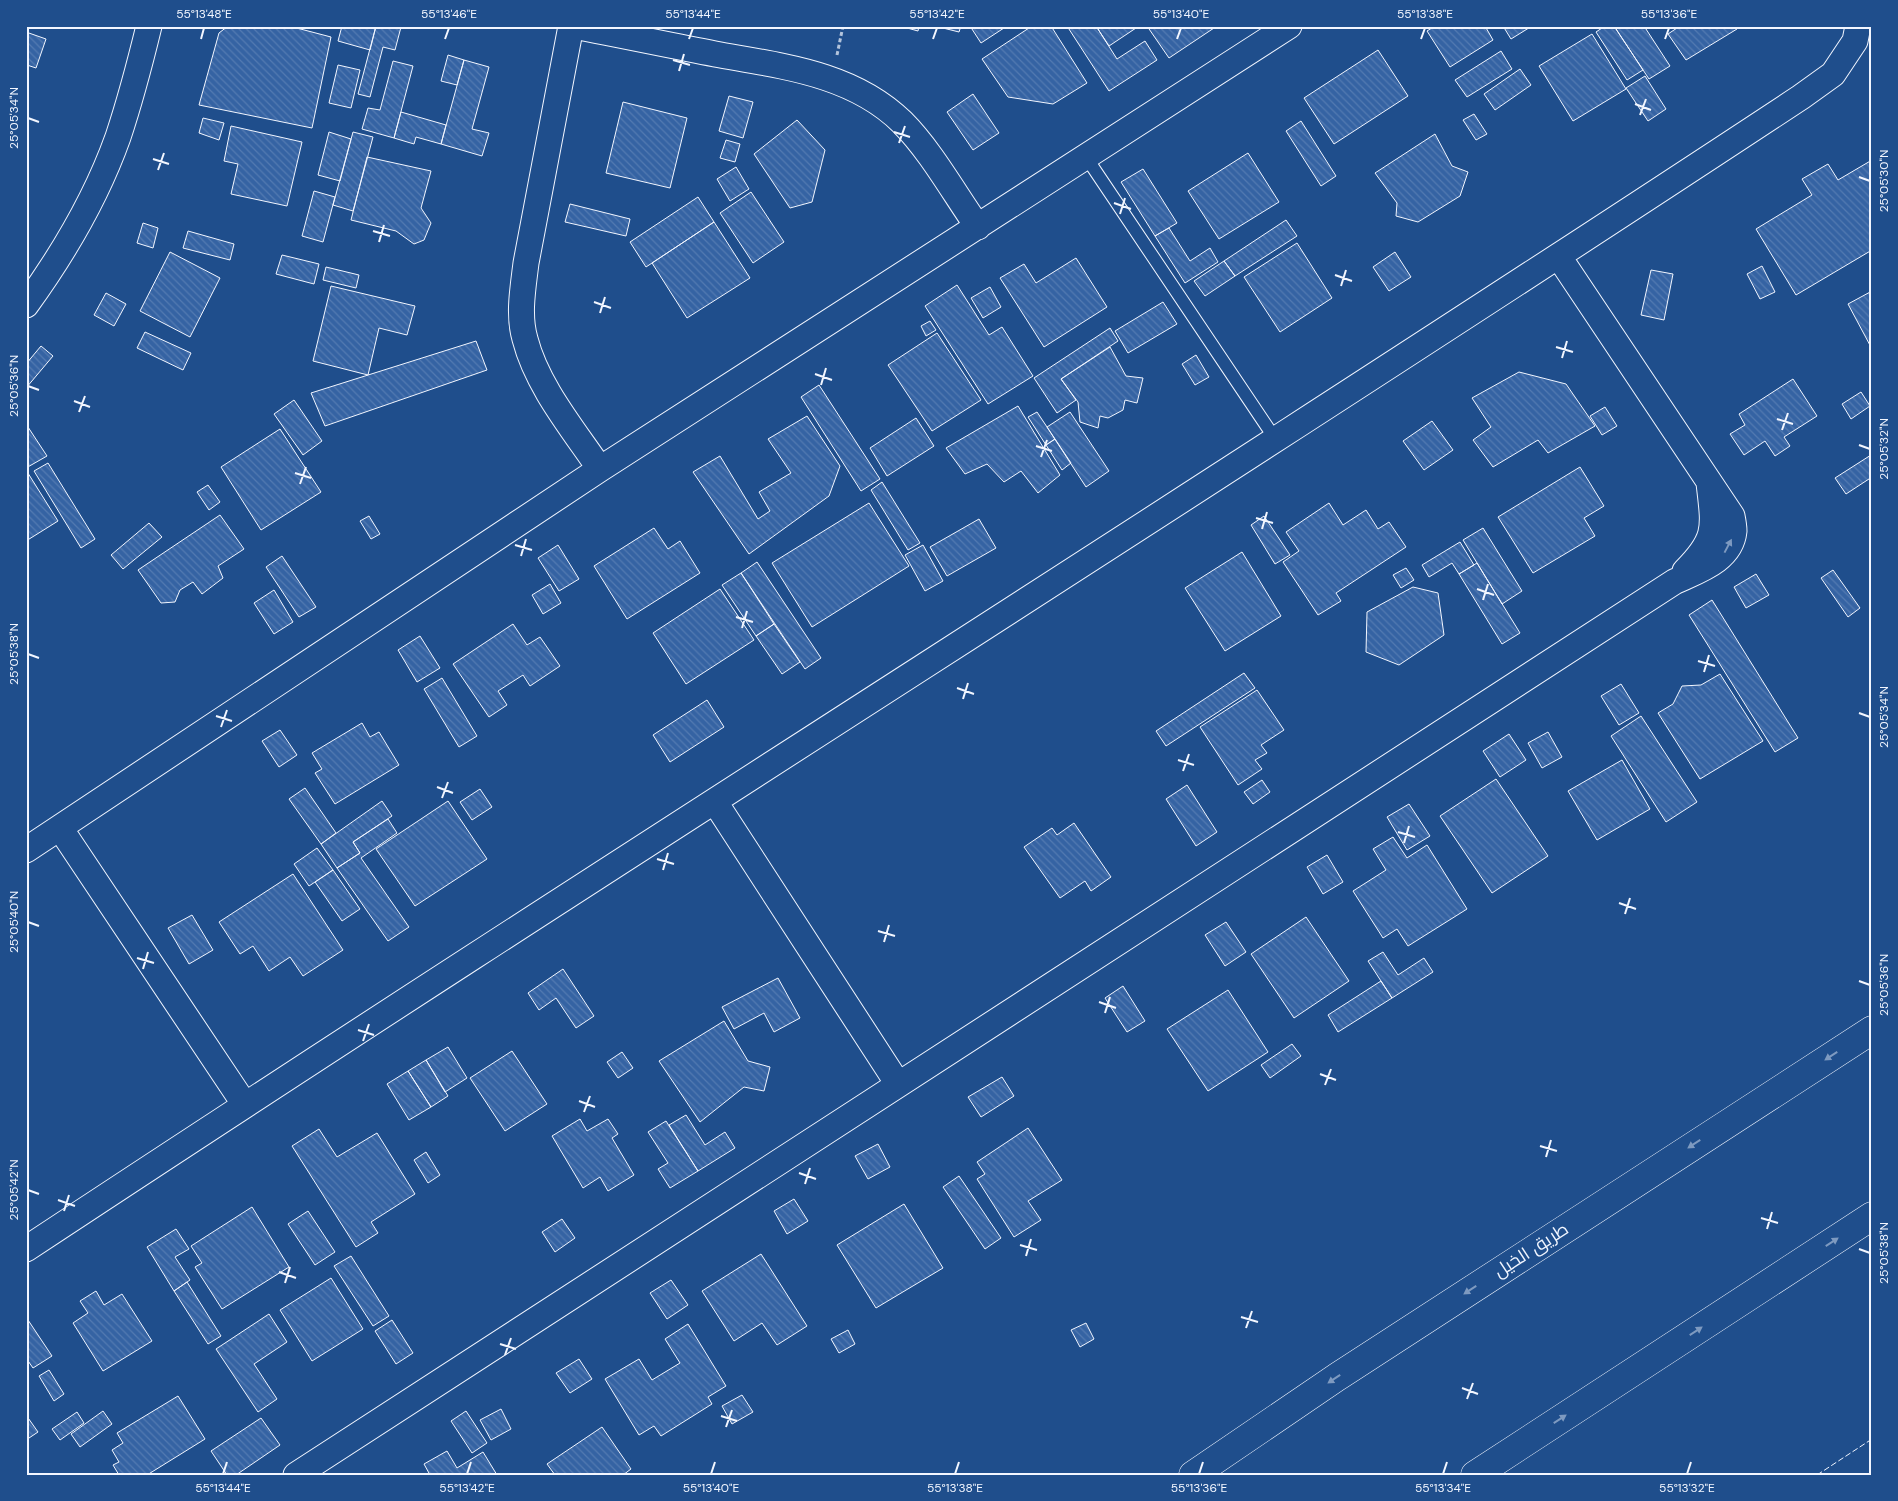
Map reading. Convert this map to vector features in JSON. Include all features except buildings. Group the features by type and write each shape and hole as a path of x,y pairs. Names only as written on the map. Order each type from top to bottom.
{"highway":[{"name":"طريق الخيل","path":"1193,1475 1346,1372 1872,1030"},
{"path":"1475,1475 1872,1216"},
{"path":"1508,1475 1529,1440"}],"street":[{"path":"26,305 51,270 88,206 117,138 139,68 149,26"},
{"path":"600,469 538,374 524,338 521,300 526,263 572,26 831,78 868,96 902,122 929,155 978,227"},
{"path":"26,850 600,469 1289,26"},
{"path":"26,1248 1559,257 1834,74 1862,39"},
{"path":"296,1475 1674,582 1720,558 1730,546 1734,531 1732,516 1559,257"},
{"path":"714,802 898,1084"},
{"path":"60,828 245,1105"}],"lane":[{"path":"1086,157 1276,440"}],"fence":[{"path":"1817,1475 1872,1439"}]}
